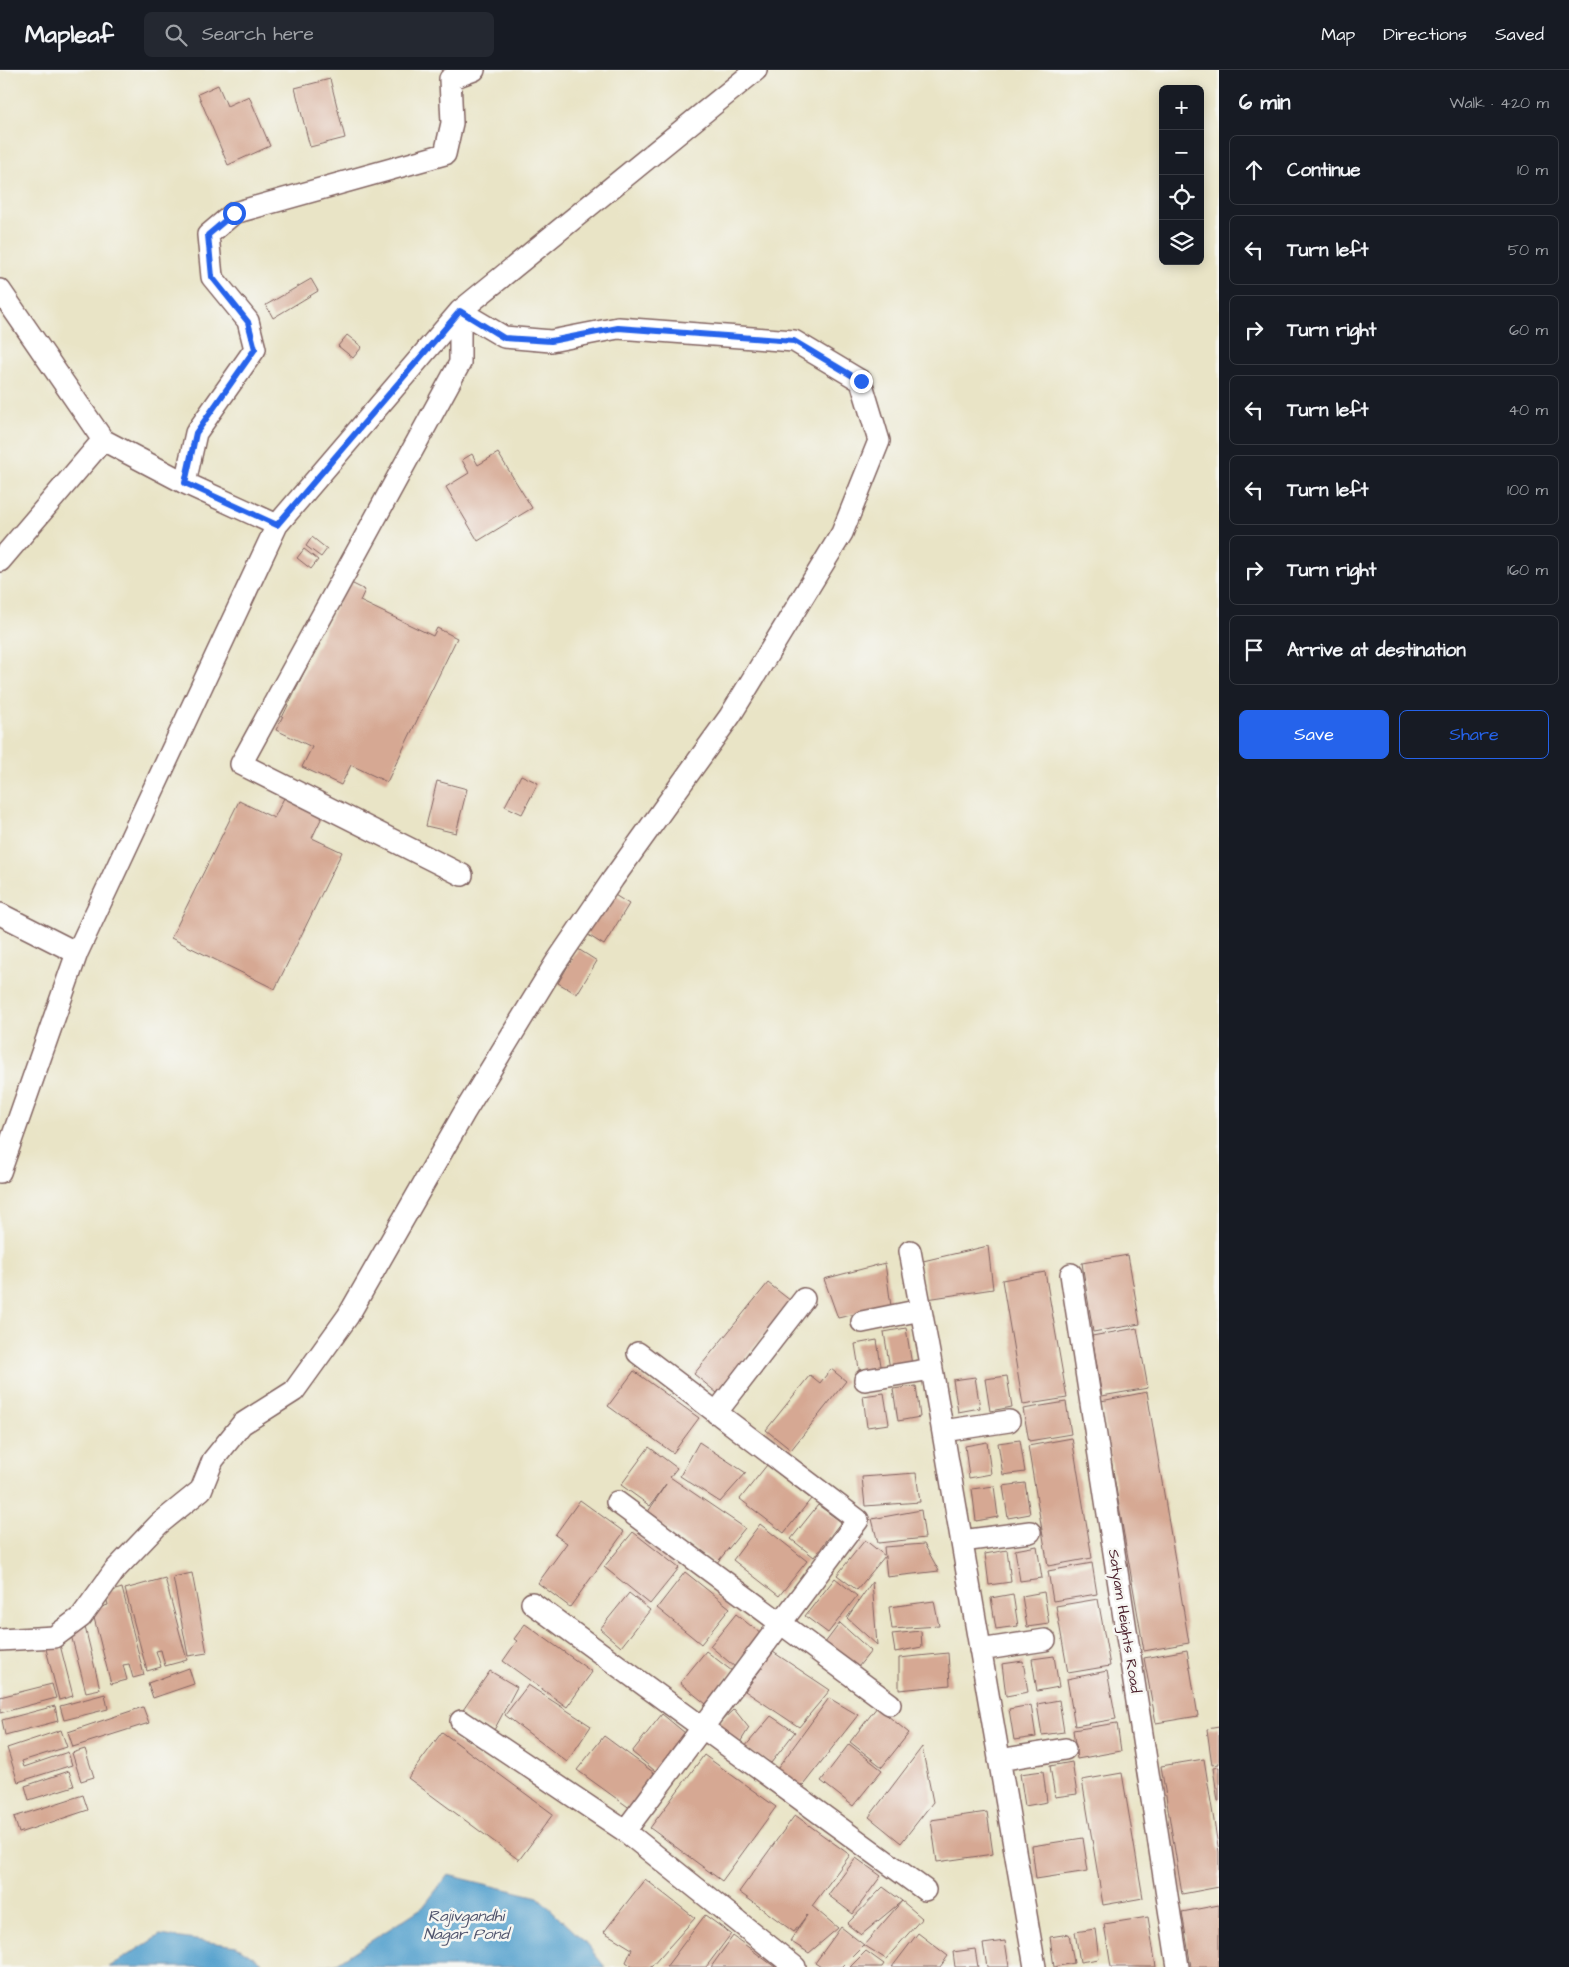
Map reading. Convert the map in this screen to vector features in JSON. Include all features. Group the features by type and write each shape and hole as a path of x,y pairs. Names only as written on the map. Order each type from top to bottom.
{"street":[{"path":"185,483 196,433 255,349 248,322 212,277 208,235 234,213 445,154 452,123 450,79 474,70"},
{"path":"0,1172 77,953 277,525 460,311 756,70"},
{"path":"0,290 103,440 185,483 277,525"},
{"path":"460,311 460,363 242,764 462,875"},
{"path":"0,1640 54,1637 81,1617 115,1570 159,1524 201,1490 213,1460 242,1424 294,1390 348,1316 464,1113 555,964 730,716 842,534 879,441 861,381 794,341 618,328 551,341 504,338 460,311"},
{"path":"0,561 103,440"},
{"path":"0,914 77,953"},
{"path":"910,1251 943,1431 1035,1967"},
{"name":"Satyam Heights Road","path":"1071,1274 1178,1967"},
{"path":"716,1412 804,1299"},
{"path":"862,1322 921,1310"},
{"path":"625,1831 858,1520 638,1353"},
{"path":"865,1380 932,1368"},
{"path":"943,1431 1009,1422"},
{"path":"617,1502 890,1704"},
{"path":"962,1542 1030,1532"},
{"path":"532,1603 924,1890"},
{"path":"980,1650 1046,1640"},
{"path":"461,1721 625,1831 795,1967"},
{"path":"999,1760 1064,1750"}],"water":[{"name":"Rajivgandhi Nagar Pond","path":"448,1875 538,1897 585,1942 605,1967 315,1967 337,1963 423,1907"},
{"path":"160,1935 237,1946 269,1967 109,1967"}],"building":[{"path":"330,79 345,138 310,147 295,88"},
{"path":"218,85 227,106 249,96 270,146 228,165 198,94"},
{"path":"311,279 318,291 273,318 266,305"},
{"path":"347,335 362,347 353,358 338,346"},
{"path":"498,453 532,508 478,541 446,487 469,473 462,460 472,454 478,465"},
{"path":"312,537 327,549 321,557 306,546"},
{"path":"304,549 318,560 311,569 297,558"},
{"path":"351,583 365,590 360,601 433,636 437,628 457,638 387,782 351,765 341,785 302,767 312,747 276,730 342,594"},
{"path":"521,775 538,783 522,814 505,806"},
{"path":"437,781 467,789 456,833 426,826"},
{"path":"284,798 322,817 312,838 342,852 275,989 171,938 239,801 274,818"},
{"path":"610,892 629,904 604,945 585,933"},
{"path":"578,949 597,961 577,994 558,983"},
{"path":"988,1246 993,1289 927,1299 923,1261"},
{"path":"1128,1255 1140,1324 1093,1332 1082,1263"},
{"path":"885,1263 891,1306 838,1318 824,1279"},
{"path":"1045,1272 1067,1398 1023,1405 1002,1280"},
{"path":"768,1283 791,1301 717,1393 694,1374"},
{"path":"906,1328 912,1365 890,1369 884,1332"},
{"path":"1137,1328 1148,1388 1102,1396 1092,1336"},
{"path":"877,1340 882,1372 860,1375 855,1344"},
{"path":"831,1369 846,1381 791,1450 766,1430 810,1375 820,1383"},
{"path":"634,1371 699,1418 673,1453 608,1406"},
{"path":"1007,1376 1012,1407 990,1411 985,1379"},
{"path":"975,1377 980,1408 958,1412 953,1380"},
{"path":"916,1386 920,1417 898,1421 893,1389"},
{"path":"1147,1392 1189,1643 1144,1651 1101,1401"},
{"path":"884,1393 889,1424 867,1427 863,1396"},
{"path":"1066,1402 1071,1434 1029,1441 1023,1409"},
{"path":"1072,1438 1092,1558 1048,1566 1028,1446"},
{"path":"1020,1440 1025,1472 1003,1475 998,1443"},
{"path":"699,1442 746,1473 720,1502 680,1476"},
{"path":"987,1442 991,1474 969,1478 965,1446"},
{"path":"649,1447 677,1468 670,1477 745,1528 716,1564 646,1515 666,1484 650,1506 621,1485"},
{"path":"767,1465 811,1499 784,1533 740,1499"},
{"path":"916,1473 920,1502 865,1506 862,1477"},
{"path":"1025,1483 1030,1514 1008,1518 1003,1486"},
{"path":"994,1486 998,1517 976,1521 972,1489"},
{"path":"580,1500 624,1532 570,1607 538,1583 567,1543 555,1535"},
{"path":"818,1505 841,1522 814,1557 791,1539"},
{"path":"921,1510 925,1538 878,1543 872,1519"},
{"path":"760,1524 807,1561 779,1596 733,1560"},
{"path":"633,1532 679,1568 650,1604 604,1567"},
{"path":"865,1540 885,1556 857,1590 837,1575"},
{"path":"924,1544 939,1571 887,1577 884,1547"},
{"path":"1037,1546 1042,1578 1020,1581 1015,1550"},
{"path":"1007,1550 1011,1582 989,1585 985,1554"},
{"path":"1092,1563 1097,1594 1053,1601 1048,1571"},
{"path":"685,1572 730,1608 701,1644 657,1608"},
{"path":"192,1573 207,1653 188,1656 173,1577"},
{"path":"165,1578 187,1660 165,1666 161,1650 156,1651 161,1667 147,1671 125,1589"},
{"path":"835,1578 857,1596 828,1633 805,1616"},
{"path":"872,1582 877,1645 847,1618"},
{"path":"122,1588 144,1675 133,1678 129,1664 123,1665 127,1680 111,1684 92,1610 108,1605 105,1593"},
{"path":"1044,1592 1049,1624 1027,1627 1022,1596"},
{"path":"629,1593 650,1610 621,1647 600,1629"},
{"path":"1013,1594 1018,1626 996,1629 991,1598"},
{"path":"1098,1599 1110,1666 1068,1673 1056,1606"},
{"path":"934,1601 939,1626 892,1629 889,1607"},
{"path":"736,1614 761,1634 735,1667 710,1646"},
{"path":"840,1623 871,1651 854,1672 822,1647"},
{"path":"525,1624 592,1672 567,1707 503,1661 517,1641 514,1639"},
{"path":"85,1627 100,1689 86,1692 70,1631"},
{"path":"921,1631 922,1647 895,1652 892,1634"},
{"path":"59,1641 73,1696 59,1700 45,1645"},
{"path":"1187,1650 1198,1716 1156,1723 1144,1658"},
{"path":"706,1651 732,1671 706,1704 680,1683"},
{"path":"773,1652 830,1690 799,1727 745,1691"},
{"path":"948,1653 950,1685 899,1690 899,1658"},
{"path":"1054,1656 1059,1687 1037,1691 1032,1659"},
{"path":"1023,1661 1028,1692 1006,1696 1002,1664"},
{"path":"189,1668 194,1684 153,1698 148,1683"},
{"path":"490,1671 517,1687 493,1732 461,1713"},
{"path":"1107,1671 1116,1719 1075,1726 1067,1679"},
{"path":"52,1684 56,1698 0,1713 0,1697"},
{"path":"528,1685 591,1726 567,1762 505,1715"},
{"path":"105,1694 108,1709 64,1720 60,1706"},
{"path":"829,1698 858,1715 800,1789 775,1772"},
{"path":"1059,1700 1064,1732 1042,1735 1037,1704"},
{"path":"1031,1705 1036,1737 1014,1740 1009,1709"},
{"path":"55,1706 58,1721 5,1735 2,1720"},
{"path":"143,1707 149,1723 73,1747 68,1732"},
{"path":"877,1707 909,1733 882,1767 850,1742"},
{"path":"734,1709 749,1728 739,1744 716,1726"},
{"path":"662,1714 685,1733 655,1771 632,1752"},
{"path":"771,1716 795,1732 771,1763 744,1748"},
{"path":"1117,1723 1121,1751 1077,1759 1073,1730"},
{"path":"1219,1727 1219,1764 1212,1765 1207,1729"},
{"path":"61,1730 67,1747 22,1761 24,1767 68,1752 72,1765 18,1782 7,1748"},
{"path":"442,1732 553,1814 519,1860 408,1778"},
{"path":"604,1736 657,1775 631,1809 577,1770"},
{"path":"849,1744 882,1770 853,1806 821,1781"},
{"path":"922,1747 933,1802 901,1843 869,1817"},
{"path":"85,1749 94,1777 81,1781 72,1753"},
{"path":"704,1755 776,1807 722,1881 650,1828"},
{"path":"1204,1759 1219,1852 1219,1887 1182,1894 1161,1766"},
{"path":"1072,1762 1077,1794 1055,1797 1050,1766"},
{"path":"1219,1767 1219,1801 1218,1801 1213,1768"},
{"path":"69,1771 74,1786 29,1800 25,1786"},
{"path":"1043,1771 1047,1802 1025,1806 1020,1774"},
{"path":"1122,1773 1143,1898 1103,1905 1082,1780"},
{"path":"83,1795 88,1810 19,1833 14,1817"},
{"path":"987,1812 993,1854 937,1862 931,1820"},
{"path":"795,1815 850,1855 812,1906 838,1928 809,1953 790,1941 807,1915 794,1932 739,1892"},
{"path":"1083,1838 1088,1871 1036,1879 1032,1846"},
{"path":"856,1858 881,1876 853,1914 828,1895"},
{"path":"645,1879 695,1918 651,1967 633,1967 626,1962 632,1949 604,1932"},
{"path":"883,1887 902,1901 861,1935 847,1924"},
{"path":"902,1901 922,1918 886,1959 864,1945"},
{"path":"1219,1905 1219,1967 1191,1967 1182,1912"},
{"path":"705,1915 731,1934 706,1967 666,1967"},
{"path":"1148,1917 1156,1967 1111,1967 1104,1924"},
{"path":"841,1927 864,1945 842,1967 821,1967 815,1963"},
{"path":"1095,1929 1099,1959 1080,1962 1075,1932"},
{"path":"918,1933 948,1956 940,1967 892,1967"},
{"path":"1069,1934 1074,1963 1054,1967 1050,1937"},
{"path":"733,1936 775,1967 711,1967"},
{"path":"1005,1941 1009,1967 987,1967 983,1944"},
{"path":"975,1949 978,1967 955,1967 953,1952"},
{"path":"866,1951 884,1964 882,1967 850,1967"}],"route":[{"path":"234,213 208,235 212,277 248,322 255,349 196,433 185,483 277,525 460,311 504,338 551,341 618,328 794,341 861,381"}]}
